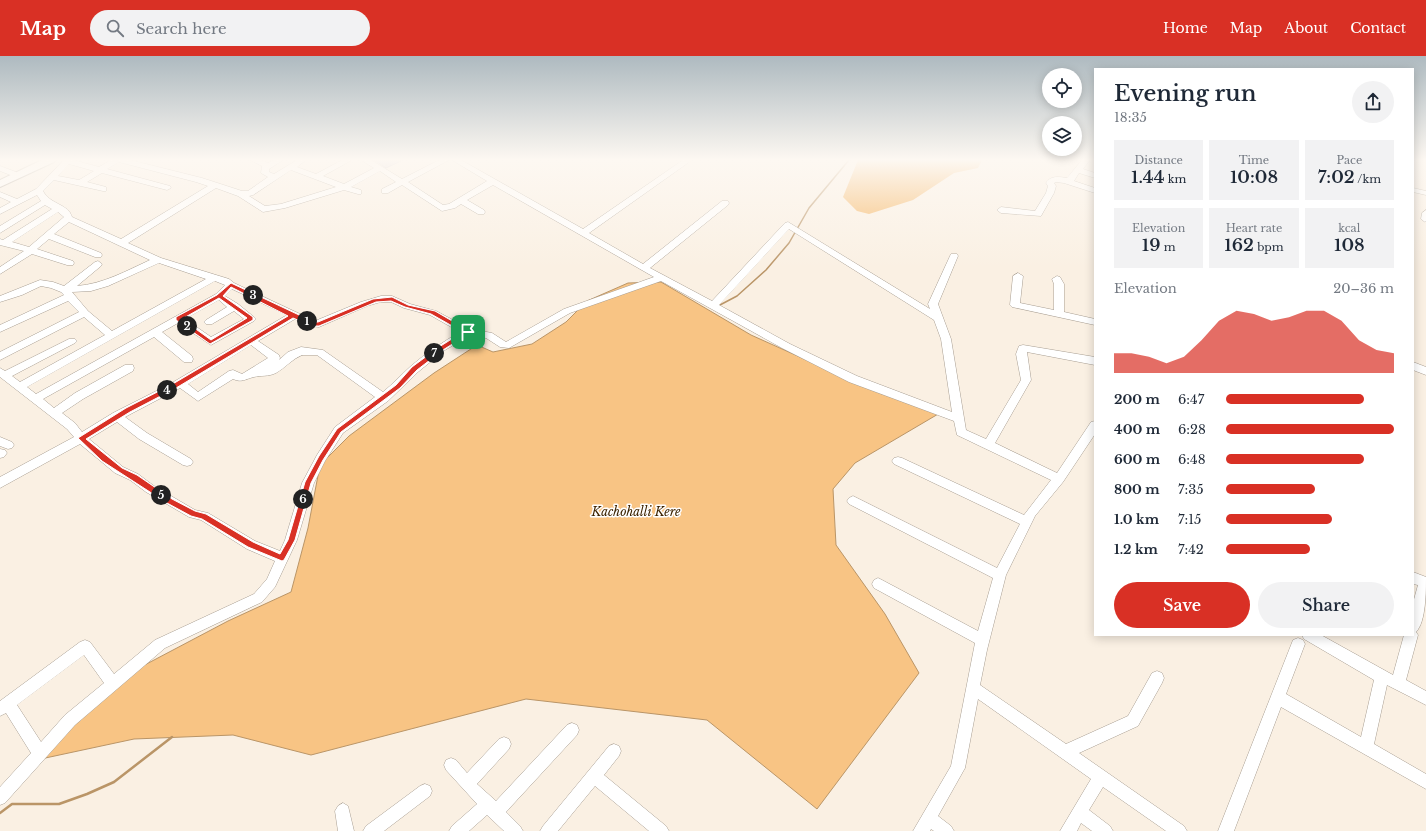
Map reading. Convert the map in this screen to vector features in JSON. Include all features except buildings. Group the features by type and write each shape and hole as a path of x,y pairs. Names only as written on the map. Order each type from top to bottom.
{"street":[{"path":"5,196 17,202"},
{"path":"0,211 29,196"},
{"path":"40,196 57,209 66,212 68,218 121,243 158,260 226,281 292,316 314,324 319,324 364,304 381,299 392,299 407,306 433,312 468,332 489,335 504,344 509,344 567,311 661,278"},
{"path":"121,243 197,196"},
{"path":"244,196 263,209 271,209 314,196"},
{"path":"424,196 442,208 452,206 467,196"},
{"path":"519,196 661,278 717,307 786,346 853,379 959,420"},
{"path":"583,233 636,196"},
{"path":"1001,210 1038,214 1048,196"},
{"path":"461,200 481,212"},
{"path":"0,230 46,201"},
{"path":"644,268 725,203"},
{"path":"2,243 57,209"},
{"path":"2,267 30,250 68,218"},
{"path":"717,307 788,224 938,318"},
{"path":"0,329 67,292 98,259 48,235"},
{"path":"2,243 70,263"},
{"path":"954,256 933,304 946,339 961,432 1059,479"},
{"path":"67,292 105,284 158,260"},
{"path":"1018,276 1015,305 1094,322"},
{"path":"20,387 214,278"},
{"path":"1057,279 1059,284 1059,314"},
{"path":"0,299 19,293 40,283 53,285 67,292 85,313 111,336"},
{"path":"35,398 219,296 231,285"},
{"path":"178,319 210,342 251,318 219,296"},
{"path":"209,322 235,306"},
{"path":"0,356 85,313"},
{"path":"0,483 17,472 81,438 117,416 180,383 292,316"},
{"path":"155,332 188,359"},
{"path":"0,798 70,720 160,644 231,612 258,598 271,583 291,540 308,482 339,430 384,398 398,386 414,368 441,348 468,332"},
{"path":"216,361 237,378 242,378 253,373 275,358 250,340"},
{"path":"72,341 2,374 71,426 81,438 114,466 134,477 169,501 193,514 204,516 251,545 282,558"},
{"path":"988,445 1026,380 1021,354 1023,348 1094,361"},
{"path":"253,373 273,370 292,355 301,351 319,352 384,398"},
{"path":"1414,366 1426,371"},
{"path":"54,413 79,396 129,368"},
{"path":"180,383 200,398 233,374"},
{"path":"117,416 143,436 187,462"},
{"path":"921,831 958,768 982,640 1000,575 1031,513 1059,479 1094,426"},
{"path":"898,461 1027,522"},
{"path":"853,501 1000,575"},
{"path":"1414,617 1421,580"},
{"path":"878,584 982,640"},
{"path":"1311,636 1382,677 1398,683 1426,698"},
{"path":"1398,683 1410,636"},
{"path":"1226,831 1298,644"},
{"path":"40,754 4,706 85,646 112,683"},
{"path":"1366,748 1382,677"},
{"path":"1066,752 1133,722 1157,678"},
{"path":"973,688 1179,831"},
{"path":"1277,697 1426,782"},
{"path":"457,831 492,808 572,730"},
{"path":"467,784 504,744"},
{"path":"552,830 614,751"},
{"path":"451,765 467,784 515,831"},
{"path":"594,776 661,831"},
{"path":"1068,831 1101,777"},
{"path":"371,831 425,790"},
{"path":"343,811 346,831"},
{"path":"1080,813 1104,831"},
{"path":"929,818 946,831"}],"shaded area":[{"path":"919,196 913,200 869,214 857,211 843,197"}],"water":[{"name":"Kachohalli Kere","path":"661,282 751,335 882,394 945,410 855,463 833,489 836,545 885,614 919,673 817,809 707,720 526,699 311,755 233,735 134,739 36,760 137,669 228,621 291,592 308,528 320,465 349,436 434,373 477,345 493,352 532,344 566,322 587,301 628,283"}],"waterway":[{"path":"718,306 737,296 766,270 789,243 809,208 819,196"},
{"path":"0,813 12,804 59,804 87,794 114,782 172,737"}],"route":[{"path":"468,332 441,348 414,368 408,377 398,386 339,430 308,482 291,540 282,558 251,545 204,516 193,514 169,501 134,477 119,470 104,459 81,438 128,410 174,386 292,316 254,296 231,285 219,296 251,318 210,342 178,319 219,296 231,285 292,316 314,324 319,324 375,300 392,299 418,310 433,312 460,329 468,332"}]}
